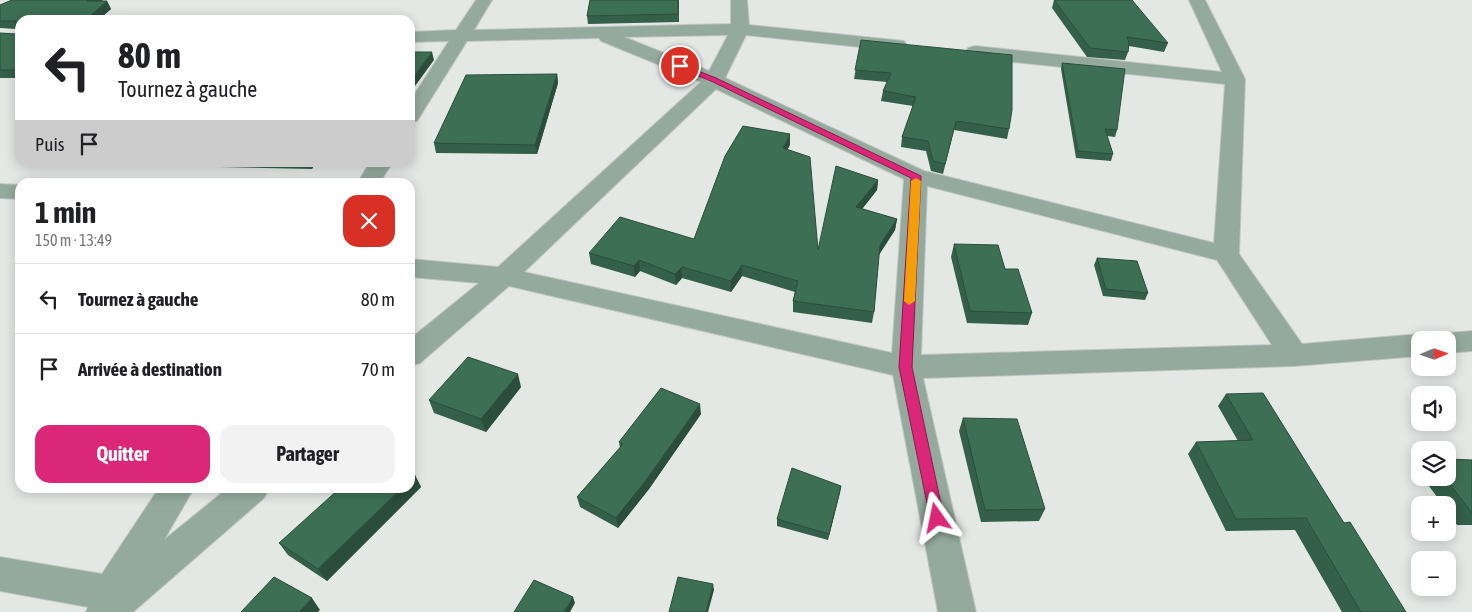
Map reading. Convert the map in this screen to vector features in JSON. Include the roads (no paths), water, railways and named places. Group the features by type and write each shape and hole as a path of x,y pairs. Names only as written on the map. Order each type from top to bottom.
{"street":[{"path":"415,109 484,0"},
{"path":"415,351 504,276 714,80 740,29 739,0"},
{"path":"1197,0 1236,79 1226,254 1294,355"},
{"path":"415,37 740,29 918,47"},
{"path":"598,33 714,80 916,176 1226,254"},
{"path":"958,51 1236,79"},
{"path":"372,178 379,167"},
{"path":"916,176 906,367 957,612"},
{"path":"0,191 15,192"},
{"path":"415,268 504,276 906,367 1294,355 1411,346"},
{"path":"1456,342 1472,341"},
{"path":"113,601 174,493"},
{"path":"113,601 246,493"},
{"path":"0,574 113,601"}]}
